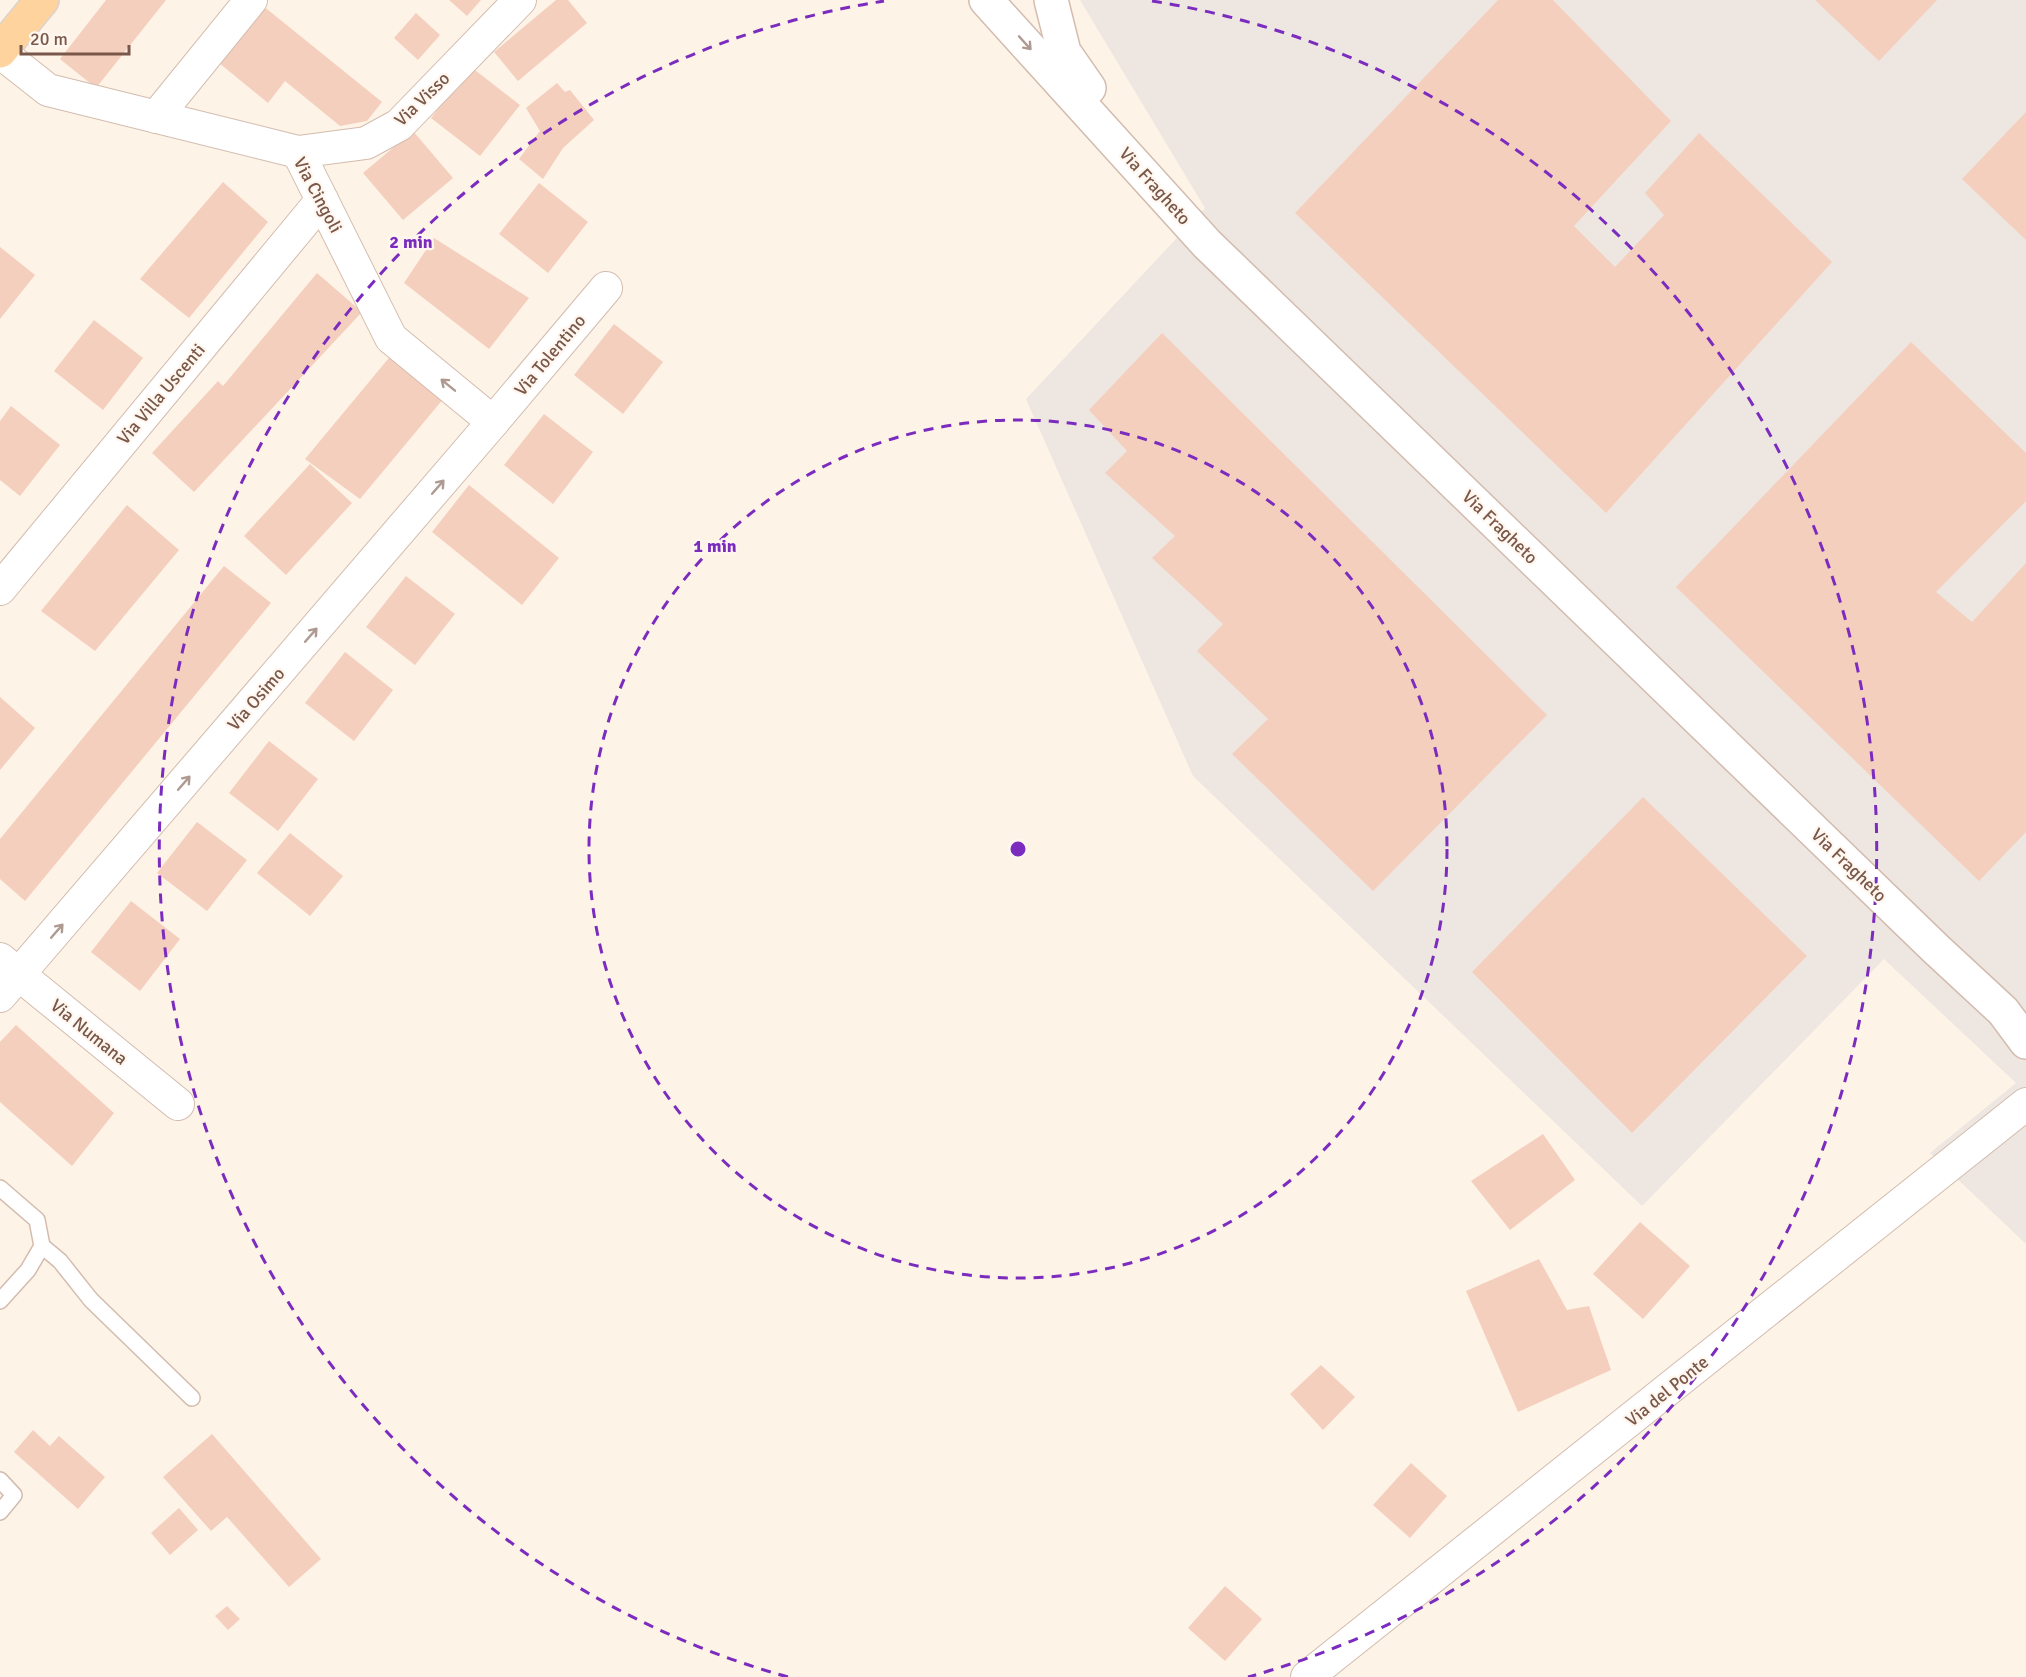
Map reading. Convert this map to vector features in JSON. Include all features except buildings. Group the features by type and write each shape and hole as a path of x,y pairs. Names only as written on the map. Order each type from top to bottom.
{"main road":[{"path":"0,52 42,0"}],"street":[{"path":"156,117 251,0"},
{"name":"Via Visso","path":"298,152 366,143 399,125 520,0"},
{"name":"Via Fragheto","path":"986,0 1207,244 1936,949 2014,1016 2026,1042"},
{"path":"1051,0 1064,52 1166,197"},
{"name":"Via Cingoli","path":"0,52 48,90 298,152 391,338 494,422"},
{"name":"Via Villa Uscenti","path":"0,589 322,200"},
{"name":"Via Tolentino","path":"494,422 606,288"},
{"name":"Via Osimo","path":"6,977 494,422"},
{"name":"Via Numana","path":"6,977 178,1104"},
{"name":"Via del Ponte","path":"1307,1677 2026,1104"}],"lane":[{"path":"0,1188 37,1220 42,1246 60,1261 91,1300 192,1398"},
{"path":"0,1301 28,1270 42,1246"},
{"path":"0,1480 14,1495 0,1512"}],"shaded area":[{"path":"1080,0 2026,0 2026,1244 1930,1153 2016,1083 1884,959 1642,1206 1193,776 1026,399 1205,208"}]}
